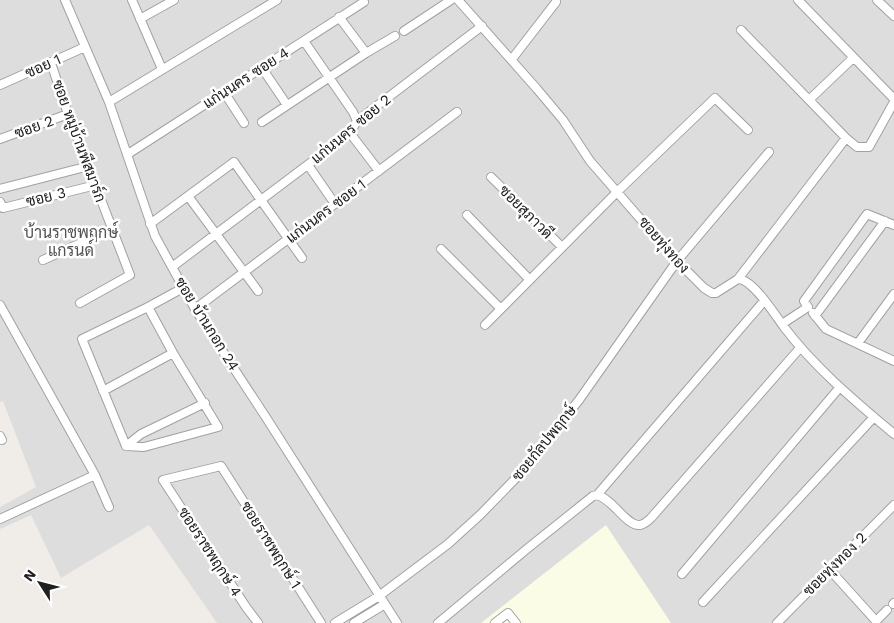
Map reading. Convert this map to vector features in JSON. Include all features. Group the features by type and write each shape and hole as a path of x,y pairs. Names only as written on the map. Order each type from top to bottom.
{"street":[{"name":"ซอย บ้านกอก 24","path":"65,0 109,102 150,224 183,288 397,623"},
{"path":"132,0 162,69"},
{"path":"140,18 174,0"},
{"path":"109,102 277,0"},
{"path":"404,32 451,0"},
{"name":"ซอยทุ่งทอง","path":"458,0 512,59 562,120 590,160 677,261 704,288 712,293 720,292 738,279"},
{"path":"741,30 846,138 857,147 869,147 894,100 798,0"},
{"path":"877,0 894,16"},
{"name":"แก่นนคร ซอย 4","path":"128,154 364,2"},
{"path":"512,59 556,2"},
{"path":"339,17 366,53"},
{"name":"แก่นนคร ซอย 2","path":"172,267 350,133 357,121 482,26"},
{"path":"262,122 394,36"},
{"path":"304,41 330,77 357,121"},
{"name":"ซอย 1","path":"0,85 85,47"},
{"path":"809,100 853,58"},
{"name":"ซอย หมู่บ้านพีสมาร์ก","path":"51,63 68,114 130,275 80,303"},
{"path":"262,68 287,105"},
{"path":"224,92 244,123"},
{"name":"ซอยสุภาวดี","path":"485,325 715,98 748,130"},
{"name":"แก่นนคร ซอย 1","path":"195,309 457,112"},
{"name":"ซอย 2","path":"0,139 68,114"},
{"path":"350,133 379,171"},
{"path":"738,279 846,138"},
{"name":"ซอยกัลปพฤกษ์","path":"335,623 379,596 448,544 516,478 579,400 677,261 768,152"},
{"path":"150,224 234,162 302,258"},
{"path":"308,165 335,204"},
{"name":"ซอย 3","path":"0,189 89,166"},
{"name":"ซอยสุภาวดี","path":"491,177 562,247"},
{"name":"ซอย 3","path":"0,202 4,208 96,185"},
{"path":"188,196 258,291"},
{"path":"894,226 867,214 804,301 826,329 894,361"},
{"path":"467,215 529,280"},
{"path":"815,316 885,221"},
{"path":"43,260 112,229"},
{"path":"441,249 501,309"},
{"path":"738,279 741,278 748,283 800,348 840,387 894,434"},
{"path":"126,446 82,339 183,288"},
{"path":"858,343 894,294"},
{"path":"438,623 528,548 593,496 597,495 764,301"},
{"path":"0,305 95,475 109,507"},
{"path":"126,446 144,447 218,426 173,353 148,307"},
{"path":"782,324 808,307"},
{"path":"597,495 609,500 629,522 635,525 642,525 651,518 800,348"},
{"path":"102,391 173,353"},
{"path":"682,574 840,387"},
{"path":"126,446 141,434 205,403"},
{"path":"703,602 874,417"},
{"name":"ซอยราชพฤกษ์ 4","path":"221,466 163,480 258,623"},
{"name":"ซอยราชพฤกษ์ 1","path":"221,466 320,623"},
{"path":"0,519 95,475"},
{"name":"ซอยทุ่งทอง 2","path":"777,623 894,505"},
{"path":"830,570 876,621 891,606"},
{"path":"354,623 385,604"},
{"path":"495,623 508,613 516,623"}],"shaded area":[{"path":"0,0 894,0 894,623 217,623 149,525 61,578 31,515 0,529 0,507 36,487 3,401 0,402"},
{"path":"606,525 671,623 481,623"}],"district":[{"name":"บ้านราชพฤกษ์ แกรนด์","path":"71,241"}]}
